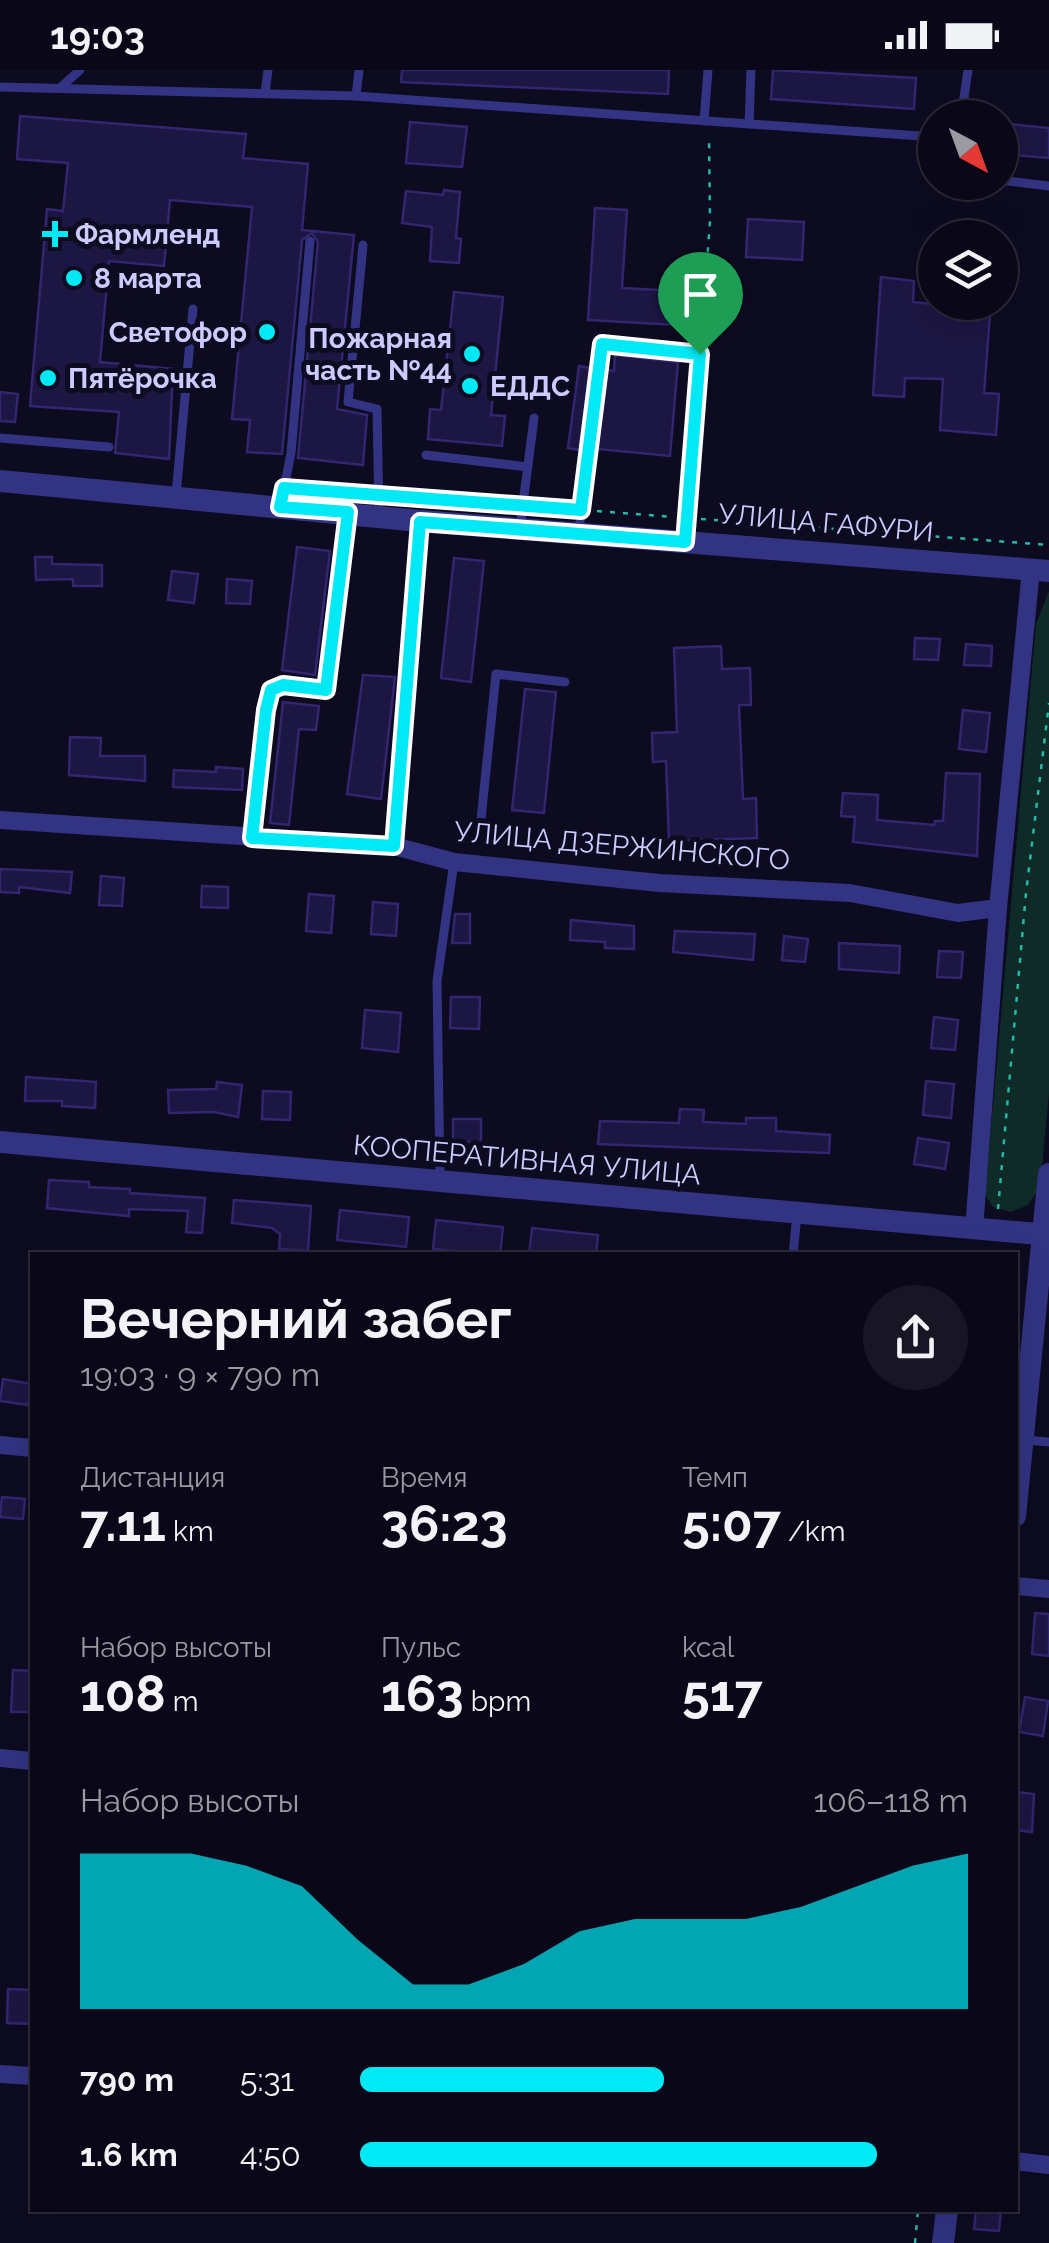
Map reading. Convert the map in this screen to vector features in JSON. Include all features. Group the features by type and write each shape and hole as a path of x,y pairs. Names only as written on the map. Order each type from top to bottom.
{"street":[{"name":"УЛИЦА ГАФУРИ","path":"0,481 348,512 379,505 420,522 522,517 686,530 1040,570"},
{"path":"974,1230 998,908 1040,570"},
{"name":"УЛИЦА ДЗЕРЖИНСКОГО","path":"0,820 394,846 454,862 658,884 850,893 958,912 998,908"},
{"name":"КООПЕРАТИВНАЯ УЛИЦА","path":"0,1142 1046,1234"},
{"path":"1018,1488 1049,1174"},
{"path":"0,1444 30,1448"},
{"path":"1018,1586 1049,1589"},
{"path":"0,1758 30,1761"},
{"path":"0,2074 30,2076"},
{"path":"1018,2161 1049,2164"},
{"path":"943,2243 946,2212"}],"lane":[{"path":"58,89 80,70"},
{"path":"266,92 268,70"},
{"path":"356,96 359,70"},
{"path":"704,121 708,70"},
{"path":"749,124 752,70"},
{"path":"964,100 968,70"},
{"path":"0,87 356,96 918,136"},
{"path":"1018,182 1049,186"},
{"path":"280,507 291,453 310,240"},
{"path":"362,245 348,402 377,409 379,505"},
{"path":"176,498 193,308"},
{"path":"580,521 602,344 700,354 686,530"},
{"path":"522,517 534,418"},
{"path":"0,438 109,447"},
{"path":"426,455 528,467"},
{"path":"252,838 271,690 283,685 326,690 348,512"},
{"path":"394,846 420,522"},
{"path":"480,829 496,674 565,682"},
{"path":"440,1183 437,981 454,862"},
{"path":"793,1252 797,1214"},
{"path":"1023,1440 1049,1442"}],"path":[{"path":"700,354 710,220 709,134 704,121"},
{"path":"322,491 379,505 686,530 1049,545"},
{"path":"997,1220 1026,893 1049,704"},
{"path":"915,2243 918,2212"}],"green space":[{"path":"1049,591 1049,1094 1040,1187 1028,1205 1011,1212 993,1207 985,1195 1036,624"}],"building":[{"path":"402,70 669,70 668,94 401,82"},
{"path":"773,70 916,78 914,109 771,99"},
{"path":"20,116 246,134 243,158 308,164 302,230 354,235 337,409 367,415 363,465 298,458 318,242 312,233 302,240 282,454 247,452 250,420 232,419 252,207 170,200 164,266 109,261 100,362 173,369 169,459 115,453 119,412 30,406 47,209 63,211 68,163 17,159"},
{"path":"410,122 467,127 462,167 406,163"},
{"path":"1018,125 1049,128 1049,158 1018,155"},
{"path":"444,190 460,192 456,238 461,239 459,263 430,261 432,227 402,223 406,191 443,195"},
{"path":"595,208 627,210 622,288 679,291 677,325 588,320"},
{"path":"748,219 804,222 802,260 746,257"},
{"path":"881,277 914,281 913,302 918,303 918,320 990,320 984,393 999,394 996,435 940,430 943,379 905,378 904,397 873,395"},
{"name":"Пожарная часть №44","path":"454,292 503,297 491,415 505,416 502,446 428,439 430,409 441,410"},
{"path":"615,355 678,362 670,456 597,449 606,370 614,371"},
{"path":"579,366 590,368 580,450 568,448"},
{"path":"0,392 18,394 15,422 0,421"},
{"path":"297,547 330,551 315,675 282,670"},
{"path":"35,557 52,557 52,564 102,565 102,586 73,586 73,579 36,580"},
{"path":"454,558 484,561 471,682 441,678"},
{"path":"172,571 198,574 194,603 168,600"},
{"path":"227,579 252,581 250,604 226,603"},
{"path":"915,638 940,639 938,660 914,659"},
{"path":"966,644 992,646 991,666 964,665"},
{"path":"721,646 722,669 750,668 751,705 739,705 743,799 756,798 757,838 669,841 666,761 653,762 652,733 677,732 674,648"},
{"path":"363,675 395,677 381,799 347,794"},
{"path":"525,689 556,692 544,813 512,810"},
{"path":"283,702 319,706 316,730 299,729 289,825 270,823"},
{"path":"963,710 990,713 986,752 959,749"},
{"path":"70,737 101,738 100,756 145,756 145,781 69,775"},
{"path":"216,767 243,769 242,790 173,787 174,770 216,772"},
{"path":"946,773 980,774 977,856 853,842 855,817 841,816 843,793 878,795 877,820 934,825 935,821 943,821"},
{"path":"0,869 72,872 70,893 19,887 19,893 0,892"},
{"path":"101,876 124,878 122,906 99,905"},
{"path":"202,886 228,887 228,908 201,907"},
{"path":"309,894 334,896 331,933 306,931"},
{"path":"373,902 398,904 396,936 371,934"},
{"path":"455,914 470,914 470,943 452,943"},
{"path":"571,920 634,926 634,949 605,948 605,942 570,940"},
{"path":"675,931 755,934 753,960 673,952"},
{"path":"784,936 808,939 805,962 782,960"},
{"path":"839,943 900,946 899,973 839,969"},
{"path":"939,951 963,952 961,978 937,977"},
{"path":"451,997 480,997 479,1029 450,1028"},
{"path":"365,1010 401,1013 398,1052 362,1048"},
{"path":"934,1017 958,1020 955,1050 931,1048"},
{"path":"26,1077 96,1082 95,1108 62,1106 62,1101 25,1101"},
{"path":"926,1081 954,1084 951,1118 923,1115"},
{"path":"217,1082 242,1085 238,1117 214,1112 169,1113 168,1090 216,1089"},
{"path":"263,1091 291,1092 290,1120 262,1119"},
{"path":"680,1109 704,1110 703,1122 746,1124 746,1118 776,1118 776,1131 830,1135 829,1153 598,1144 600,1121 679,1123"},
{"path":"453,1119 481,1119 481,1142 453,1142"},
{"path":"918,1138 949,1143 945,1169 914,1164"},
{"path":"49,1180 89,1182 89,1187 130,1189 130,1193 205,1198 202,1233 186,1232 188,1211 129,1209 129,1216 47,1208"},
{"path":"234,1200 311,1206 308,1251 279,1249 280,1234 272,1228 232,1223"},
{"path":"340,1210 409,1217 406,1247 337,1240"},
{"path":"436,1220 503,1227 500,1252 433,1249"},
{"path":"532,1228 598,1235 596,1252 529,1252"},
{"path":"3,1379 30,1384 28,1405 0,1401"},
{"path":"2,1497 25,1499 23,1519 0,1517"},
{"path":"1035,1613 1049,1614 1049,1656 1032,1654"},
{"path":"13,1670 30,1671 30,1712 11,1712"},
{"path":"1025,1697 1048,1701 1043,1736 1019,1732"},
{"path":"1018,1792 1034,1794 1032,1832 1018,1830"},
{"path":"8,1989 30,1990 30,2024 7,2023"},
{"path":"976,2212 1001,2212 999,2231 974,2229"}],"place":[{"name":"Фармленд","path":"55,234"},
{"name":"8 марта","path":"74,278"},
{"name":"Светофор","path":"267,332"},
{"name":"Пожарная часть №44","path":"472,354"},
{"name":"Пятёрочка","path":"48,378"},
{"name":"ЕДДС","path":"470,386"}],"route":[{"path":"602,344 700,354 685,542 420,522 394,846 252,838 271,690 283,685 326,690 348,512 280,507 284,488 581,510 602,344"}]}
